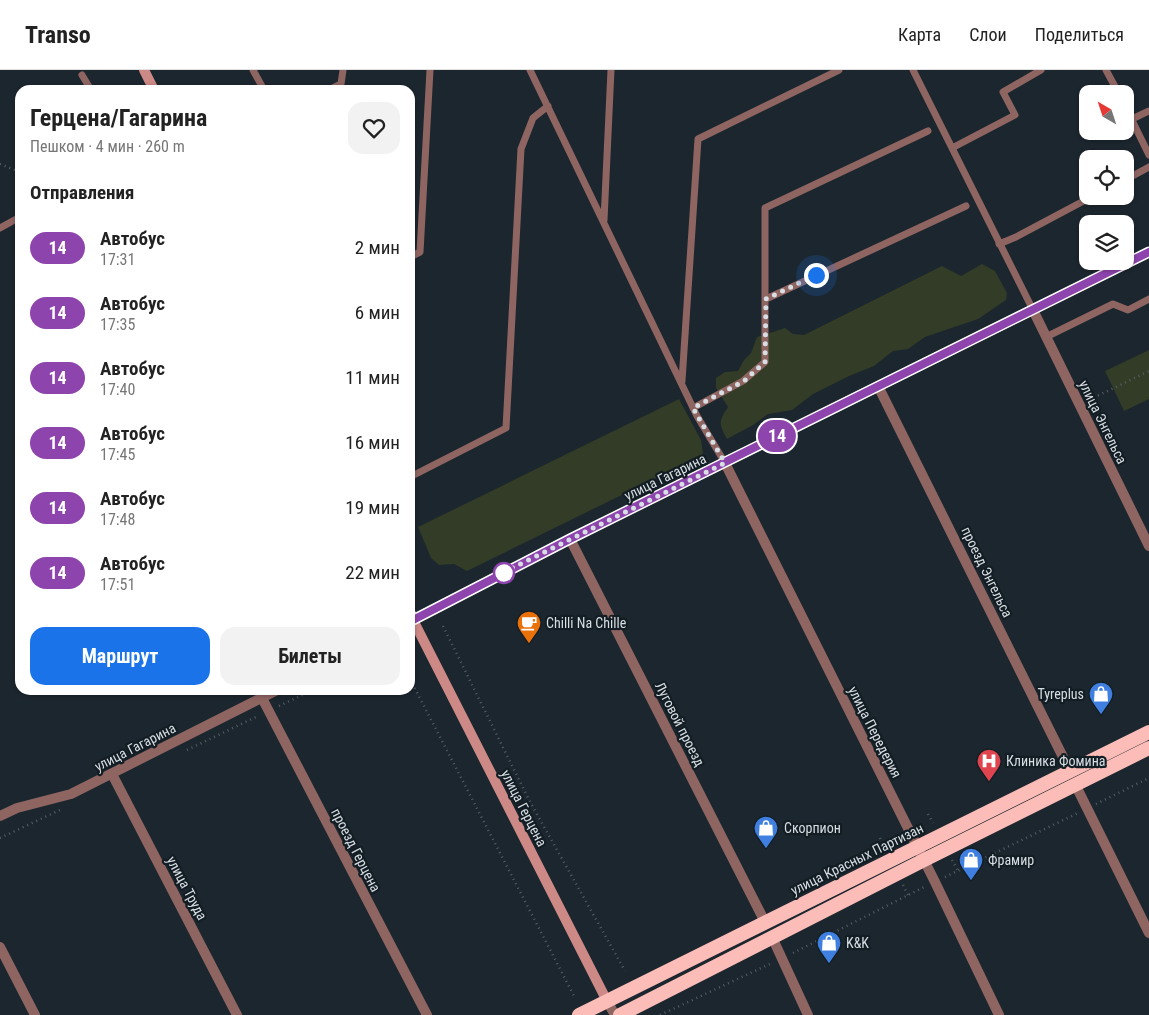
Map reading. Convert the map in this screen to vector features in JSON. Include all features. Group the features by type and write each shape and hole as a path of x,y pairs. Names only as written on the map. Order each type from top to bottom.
{"highway":[{"name":"улица Красных Партизан","path":"620,1015 924,860 1073,778 1149,732"},
{"name":"улица Красных Партизан","path":"579,1015 917,847 1073,778 1149,748"}],"main road":[{"path":"144,70 152,85"},
{"name":"улица Герцена","path":"415,626 607,1001"}],"street":[{"name":"улица Гагарина","path":"415,616 1149,252"},
{"name":"улица Энгельса","path":"1032,310 1149,546"},
{"name":"проезд Энгельса","path":"878,386 1149,934"},
{"name":"улица Передерия","path":"725,463 924,860 999,1015"},
{"name":"Луговой проезд","path":"570,539 765,922"},
{"name":"улица Гагарина","path":"0,816 17,808 71,794 268,695"},
{"name":"проезд Герцена","path":"262,698 427,1015"},
{"name":"улица Труда","path":"112,774 237,1015"},
{"path":"772,937 808,1015"},
{"path":"0,947 35,1015"},
{"name":"улица Герцена","path":"607,1001 615,1015"}],"lane":[{"path":"254,70 262,85"},
{"path":"339,85 341,84 343,70"},
{"path":"415,255 420,252 430,70"},
{"path":"530,70 693,408 725,463"},
{"path":"604,222 611,70"},
{"path":"682,384 698,140 839,70"},
{"path":"913,70 1032,310"},
{"path":"952,148 1015,115 1003,92 1041,70"},
{"path":"1106,70 1114,85"},
{"path":"82,75 88,85"},
{"path":"415,474 506,428 521,149 533,118 548,106"},
{"path":"1134,118 1149,111"},
{"path":"1134,123 1149,155"},
{"path":"693,408 744,381 765,362 765,208 928,131"},
{"path":"1134,175 1149,167"},
{"path":"999,244 1079,203"},
{"path":"766,299 966,206"},
{"path":"0,228 15,220"},
{"path":"1046,337 1113,304 1128,310 1149,300"}],"path":[{"path":"0,164 15,170"},
{"path":"1079,405 1149,371"},
{"path":"443,626 530,800 625,971"},
{"path":"415,689 574,996"},
{"path":"942,878 1149,778"},
{"path":"928,814 933,823"},
{"path":"880,838 884,847"},
{"path":"949,854 958,871"},
{"path":"900,879 908,895"},
{"path":"660,1015 782,958 928,885"}],"green space":[{"path":"982,264 995,271 1007,293 1006,300 978,319 925,337 908,349 893,351 874,366 813,394 792,410 768,414 753,425 727,439 722,430 721,420 728,407 716,388 716,378 725,372 738,371 744,360 751,353 757,337 785,328 793,334 804,335 942,266 961,276"},
{"path":"1149,350 1149,399 1124,411 1105,371"},
{"path":"679,399 701,440 703,454 467,571 454,564 439,565 431,558 418,527"}],"bus line":[{"name":"14","path":"415,619 570,539 1149,252"}],"place":[{"name":"Chilli Na Chille","path":"529,644"},
{"name":"Tyreplus","path":"1101,715"},
{"name":"Клиника Фомина","path":"989,782"},
{"name":"Скорпион","path":"766,849"},
{"name":"Фрамир","path":"971,881"},
{"name":"K&K","path":"829,964"}],"route":[{"path":"504,573 500,574 725,463 693,408 744,381 765,362 766,299 816,275"}]}
